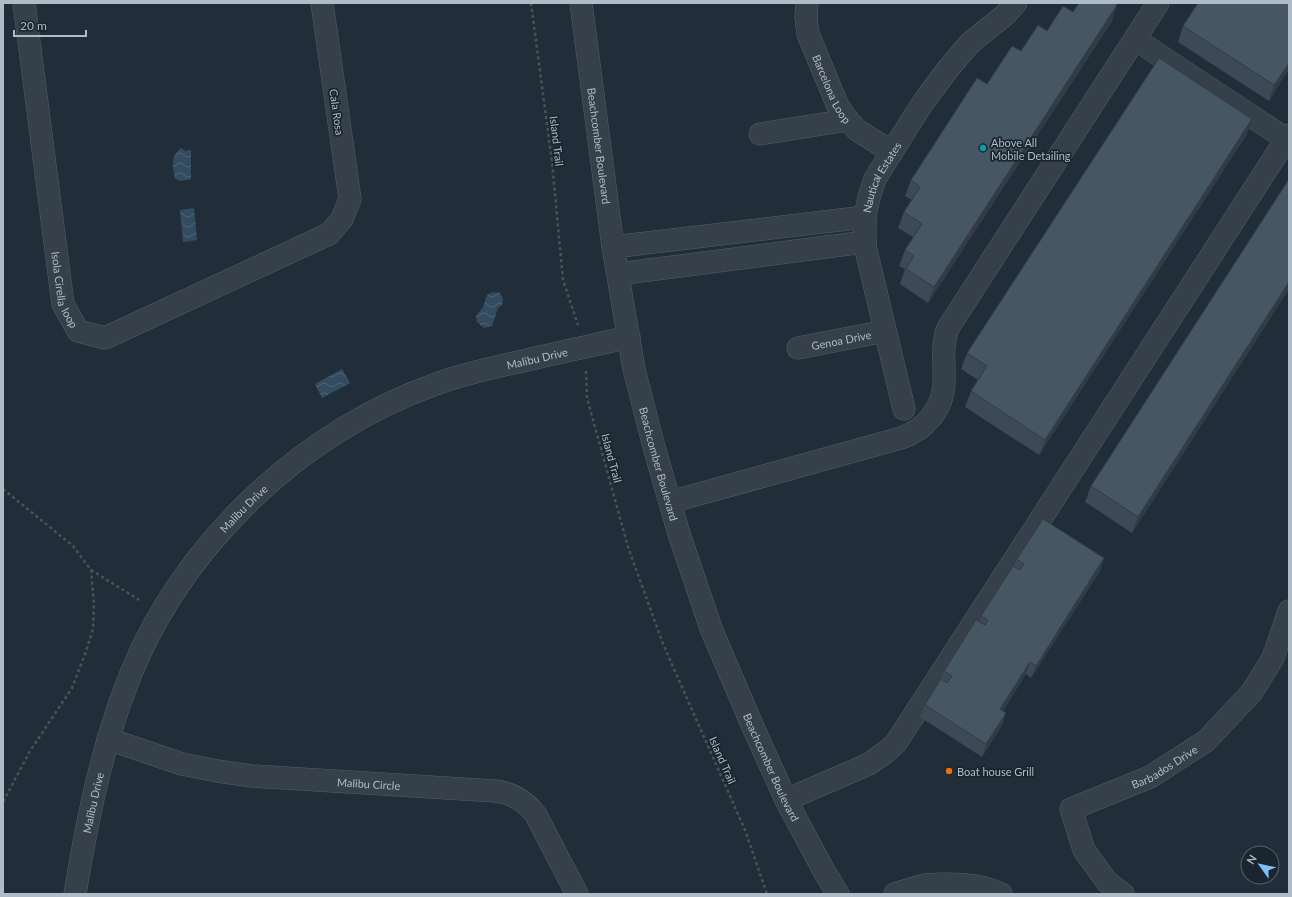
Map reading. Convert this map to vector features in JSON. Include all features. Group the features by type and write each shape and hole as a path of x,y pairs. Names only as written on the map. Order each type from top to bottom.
{"street":[{"name":"Isola Cirella loop","path":"24,3 63,304 78,331 105,338 329,234 342,220"},
{"name":"Cala Rosa","path":"322,3 350,199 342,220"},
{"name":"Beachcomber Boulevard","path":"582,3 613,247 634,369 654,447 679,534 712,630 786,800 838,894"},
{"name":"Barcelona Loop","path":"807,3 806,17 810,39 833,97 848,120 864,135 892,152"},
{"name":"Nautical Estates","path":"613,247 865,217 875,180 927,97 970,43 1006,14 1016,3"},
{"path":"670,502 901,438 914,432 926,423 938,407 943,393 944,344 948,328 1140,22 1158,3"},
{"path":"786,800 869,764 896,743 1288,137 1140,22"},
{"path":"760,134 848,120"},
{"path":"865,217 865,242 904,409"},
{"path":"711,235 716,262"},
{"path":"618,274 865,242"},
{"name":"Genoa Drive","path":"798,348 885,331"},
{"name":"Malibu Drive","path":"75,894 87,825 108,739 122,695 140,653 162,613 186,575 214,539 245,505 278,475 315,447 353,423 393,402 435,384 479,370 628,337"},
{"name":"Barbados Drive","path":"1123,894 1107,882 1084,850 1071,809 1150,777 1206,741 1252,692 1273,658 1289,611"},
{"name":"Malibu Circle","path":"108,739 182,764 252,776 495,791 508,794 520,799 536,815 577,894"},
{"path":"895,894 924,885 962,884 993,889 1001,894"}],"path":[{"name":"Island Trail","path":"531,3 552,162 563,280 585,347 587,398 628,547 664,644 745,830 767,894"},
{"path":"3,488 73,546 91,570 162,613"},
{"path":"3,802 30,751 72,688 84,657 93,629 94,604 91,570"}],"water":[{"path":"181,148 185,151 191,150 191,179 181,181 175,179 173,162 175,155"},
{"path":"194,208 197,240 183,242 180,210"},
{"path":"493,292 500,293 503,299 502,305 498,308 492,326 484,328 477,322 476,316 483,307 487,295"},
{"path":"342,369 350,383 322,398 315,384"}],"building":[{"name":"Above All Mobile Detailing","path":"1079,3 1114,3 1117,5 934,287 906,269 914,256 905,250 922,224 904,212 920,187 911,180 977,78 987,84 1012,46 1021,51 1038,25 1047,31 1063,6 1073,12"},
{"path":"1198,3 1289,3 1289,63 1274,85 1183,26"},
{"path":"1159,58 1252,119 1045,440 971,391 987,366 967,353"},
{"path":"1289,179 1289,282 1138,517 1091,486"},
{"path":"1043,519 1104,558 1036,666 1030,662 1000,709 1006,713 986,744 925,705 941,679 947,683 952,676 944,671 976,620 985,625 988,620 981,616 1013,566 1020,570 1024,564 1017,559"}],"place":[{"name":"Above All Mobile Detailing","path":"983,148"},
{"name":"Boat house Grill","path":"949,771"}]}
